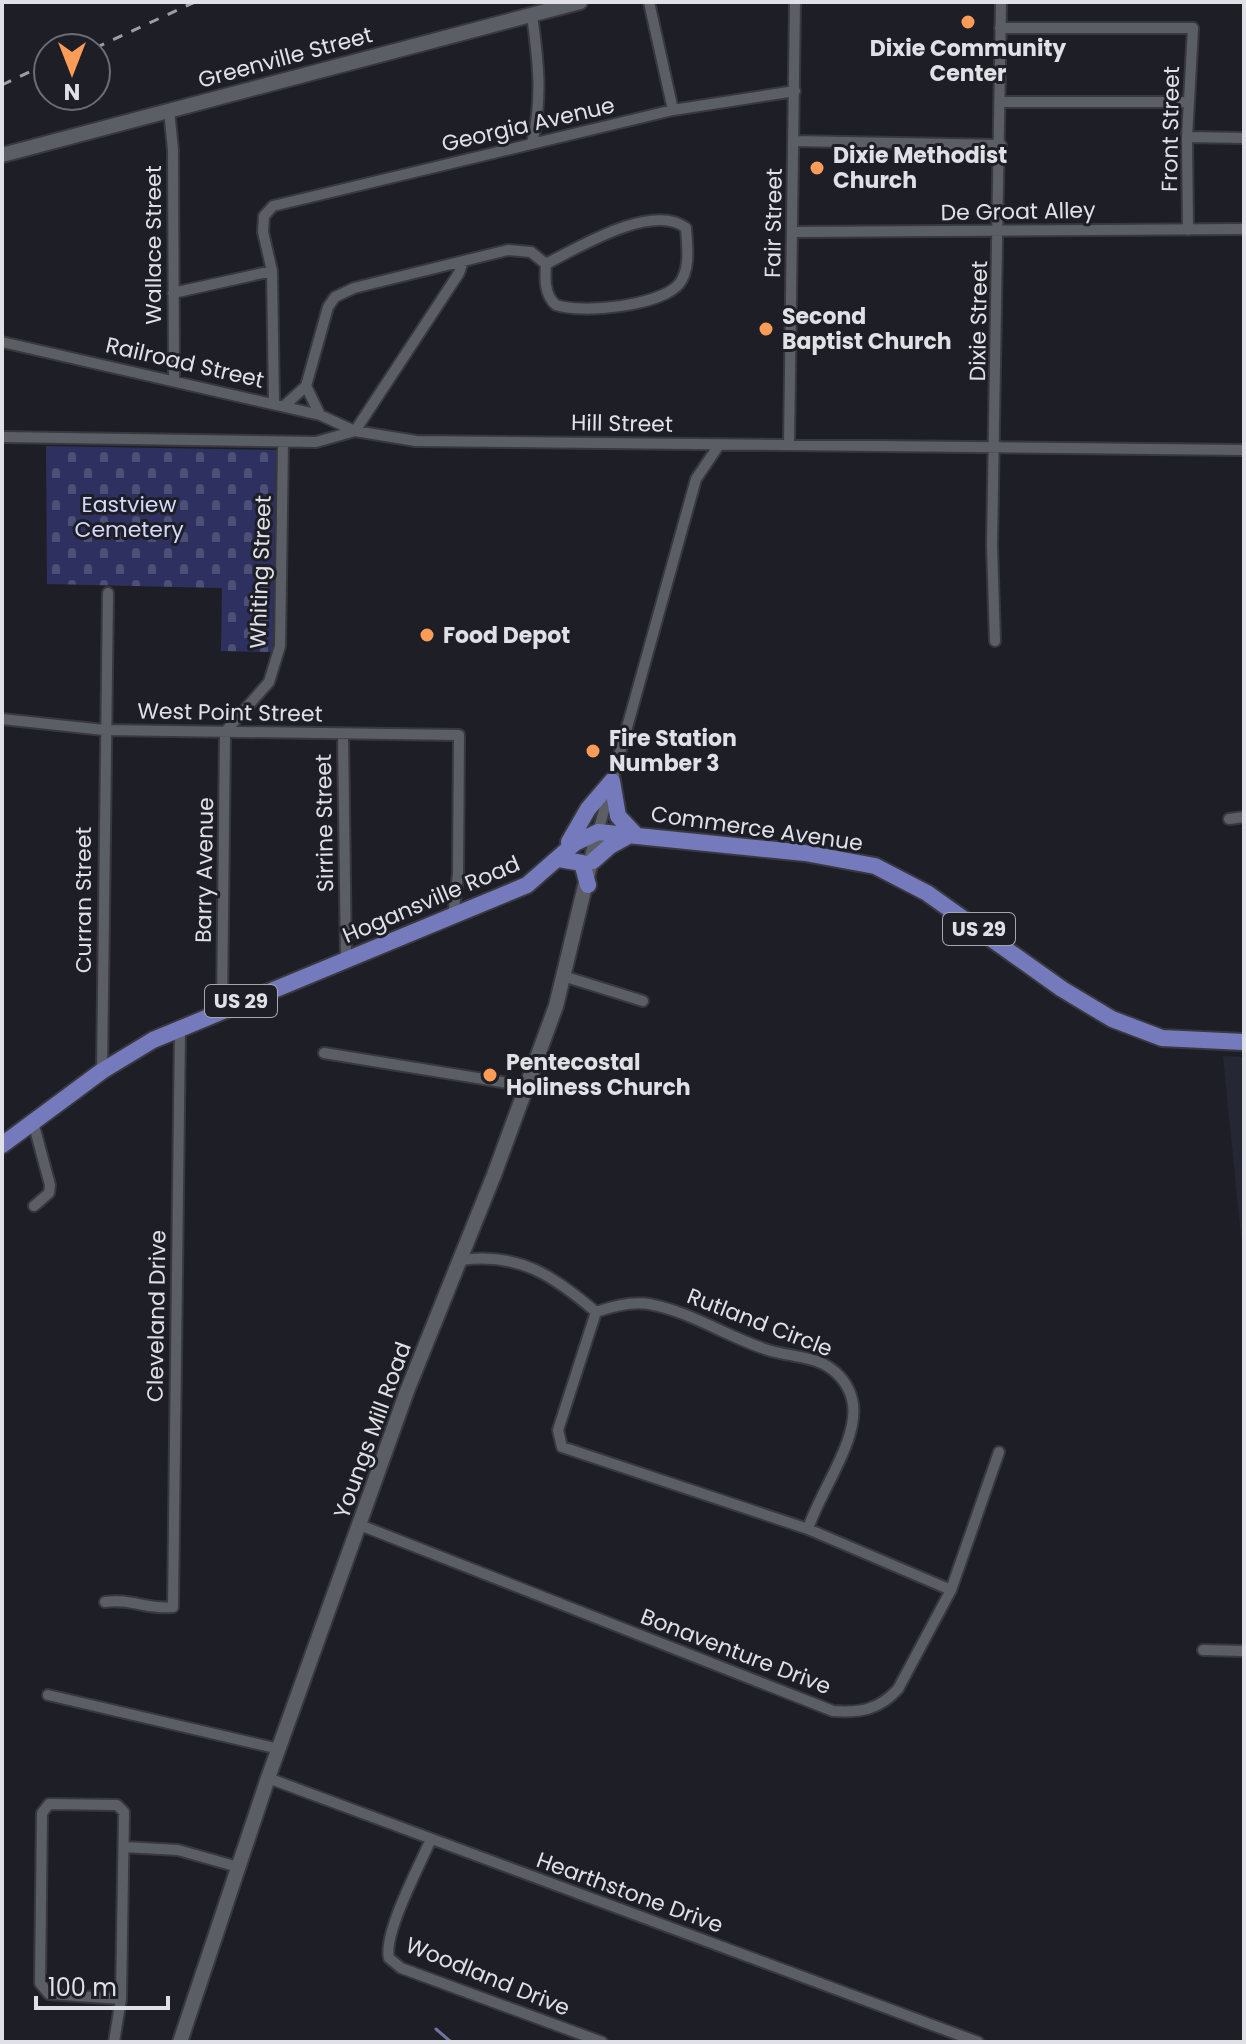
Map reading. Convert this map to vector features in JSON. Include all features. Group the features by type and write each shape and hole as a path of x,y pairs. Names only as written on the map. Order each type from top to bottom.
{"main road":[{"path":"593,861 610,846 634,833 618,816 612,781"},
{"path":"588,885 582,863 559,859 588,809 612,781"},
{"name":"Hogansville Road","path":"2,1145 102,1071 180,1026 527,885 588,834 598,832"},
{"name":"Commerce Avenue","path":"598,832 634,833 805,853 875,866 927,893 1062,989 1112,1019 1162,1038 1244,1042"}],"street":[{"name":"Greenville Street","path":"2,155 580,2"},
{"path":"649,2 673,110"},
{"name":"Fair Street","path":"789,445 795,2"},
{"name":"Dixie Street","path":"995,641 992,546 1000,231 1001,2"},
{"path":"532,15 540,71 538,118 532,143"},
{"name":"Front Street","path":"1000,28 1193,28 1187,137 1188,230"},
{"name":"Georgia Avenue","path":"272,271 263,232 264,216 273,206 673,110 795,91"},
{"path":"1001,102 1189,102"},
{"name":"Wallace Street","path":"169,110 173,150 174,379"},
{"path":"1187,137 1244,138"},
{"path":"794,141 1001,145"},
{"path":"666,218 686,228 687,267 678,285 648,301 606,307 556,305 545,282 546,264 606,234 655,219 666,218"},
{"name":"De Groat Alley","path":"792,232 1244,229"},
{"path":"279,405 306,386 325,318 335,297 354,288 508,250 531,252 546,264"},
{"path":"355,431 459,273 463,261"},
{"path":"173,293 272,271 279,405"},
{"name":"Railroad Street","path":"2,342 174,379 320,415 355,431"},
{"path":"306,386 320,415"},
{"name":"Hill Street","path":"2,437 283,443 316,442 355,431 432,441 1244,450"},
{"name":"Whiting Street","path":"225,732 258,699 269,682 280,646 283,443"},
{"path":"598,832 696,479 719,445"},
{"name":"Curran Street","path":"102,1071 108,593"},
{"name":"West Point Street","path":"2,719 104,730 459,735 458,874 453,917"},
{"name":"Barry Avenue","path":"222,1009 225,732"},
{"name":"Sirrine Street","path":"343,734 346,959"},
{"path":"1229,819 1244,817"},
{"name":"Youngs Mill Road","path":"180,2042 268,1778 407,1391 461,1260 556,1006 588,885 598,832"},
{"path":"563,976 643,1001"},
{"name":"Cleveland Drive","path":"105,1602 116,1600 155,1609 173,1607 180,1026"},
{"path":"324,1053 526,1086"},
{"path":"33,1122 50,1185 49,1193 34,1206"},
{"path":"2,1136 2,1145"},
{"path":"461,1260 516,1262 555,1277 596,1312 558,1430 562,1447 808,1529 951,1590"},
{"name":"Rutland Circle","path":"596,1312 618,1304 646,1303 682,1312 767,1350 825,1364 847,1382 853,1413 848,1440 816,1502 808,1529"},
{"name":"Bonaventure Drive","path":"360,1525 833,1711 858,1713 888,1701 898,1689 951,1590 999,1452"},
{"path":"1203,1650 1244,1651"},
{"path":"48,1695 279,1749"},
{"name":"Hearthstone Drive","path":"268,1778 978,2042"},
{"path":"114,2042 121,1999 124,1812 117,1805 49,1804 42,1813 40,1983 49,1994 121,1999"},
{"name":"Woodland Drive","path":"431,1839 400,1914 389,1946 389,1958 401,1968 602,2042"},
{"path":"124,1847 178,1850 238,1867"}],"shaded area":[{"path":"1223,1056 1244,1057 1244,1266"}],"green space":[{"name":"Eastview Cemetery","path":"46,446 276,450 273,652 221,651 222,588 47,584"}],"waterway":[{"path":"436,2029 451,2042"}],"railway":[{"path":"112,40 195,2"},
{"path":"2,85 32,71"}],"place":[{"name":"Dixie Community Center","path":"968,22"},
{"name":"Dixie Methodist Church","path":"817,168"},
{"name":"Second Baptist Church","path":"766,329"},
{"name":"Food Depot","path":"427,635"},
{"name":"Fire Station Number 3","path":"593,751"},
{"name":"Pentecostal Holiness Church","path":"490,1075"}]}
